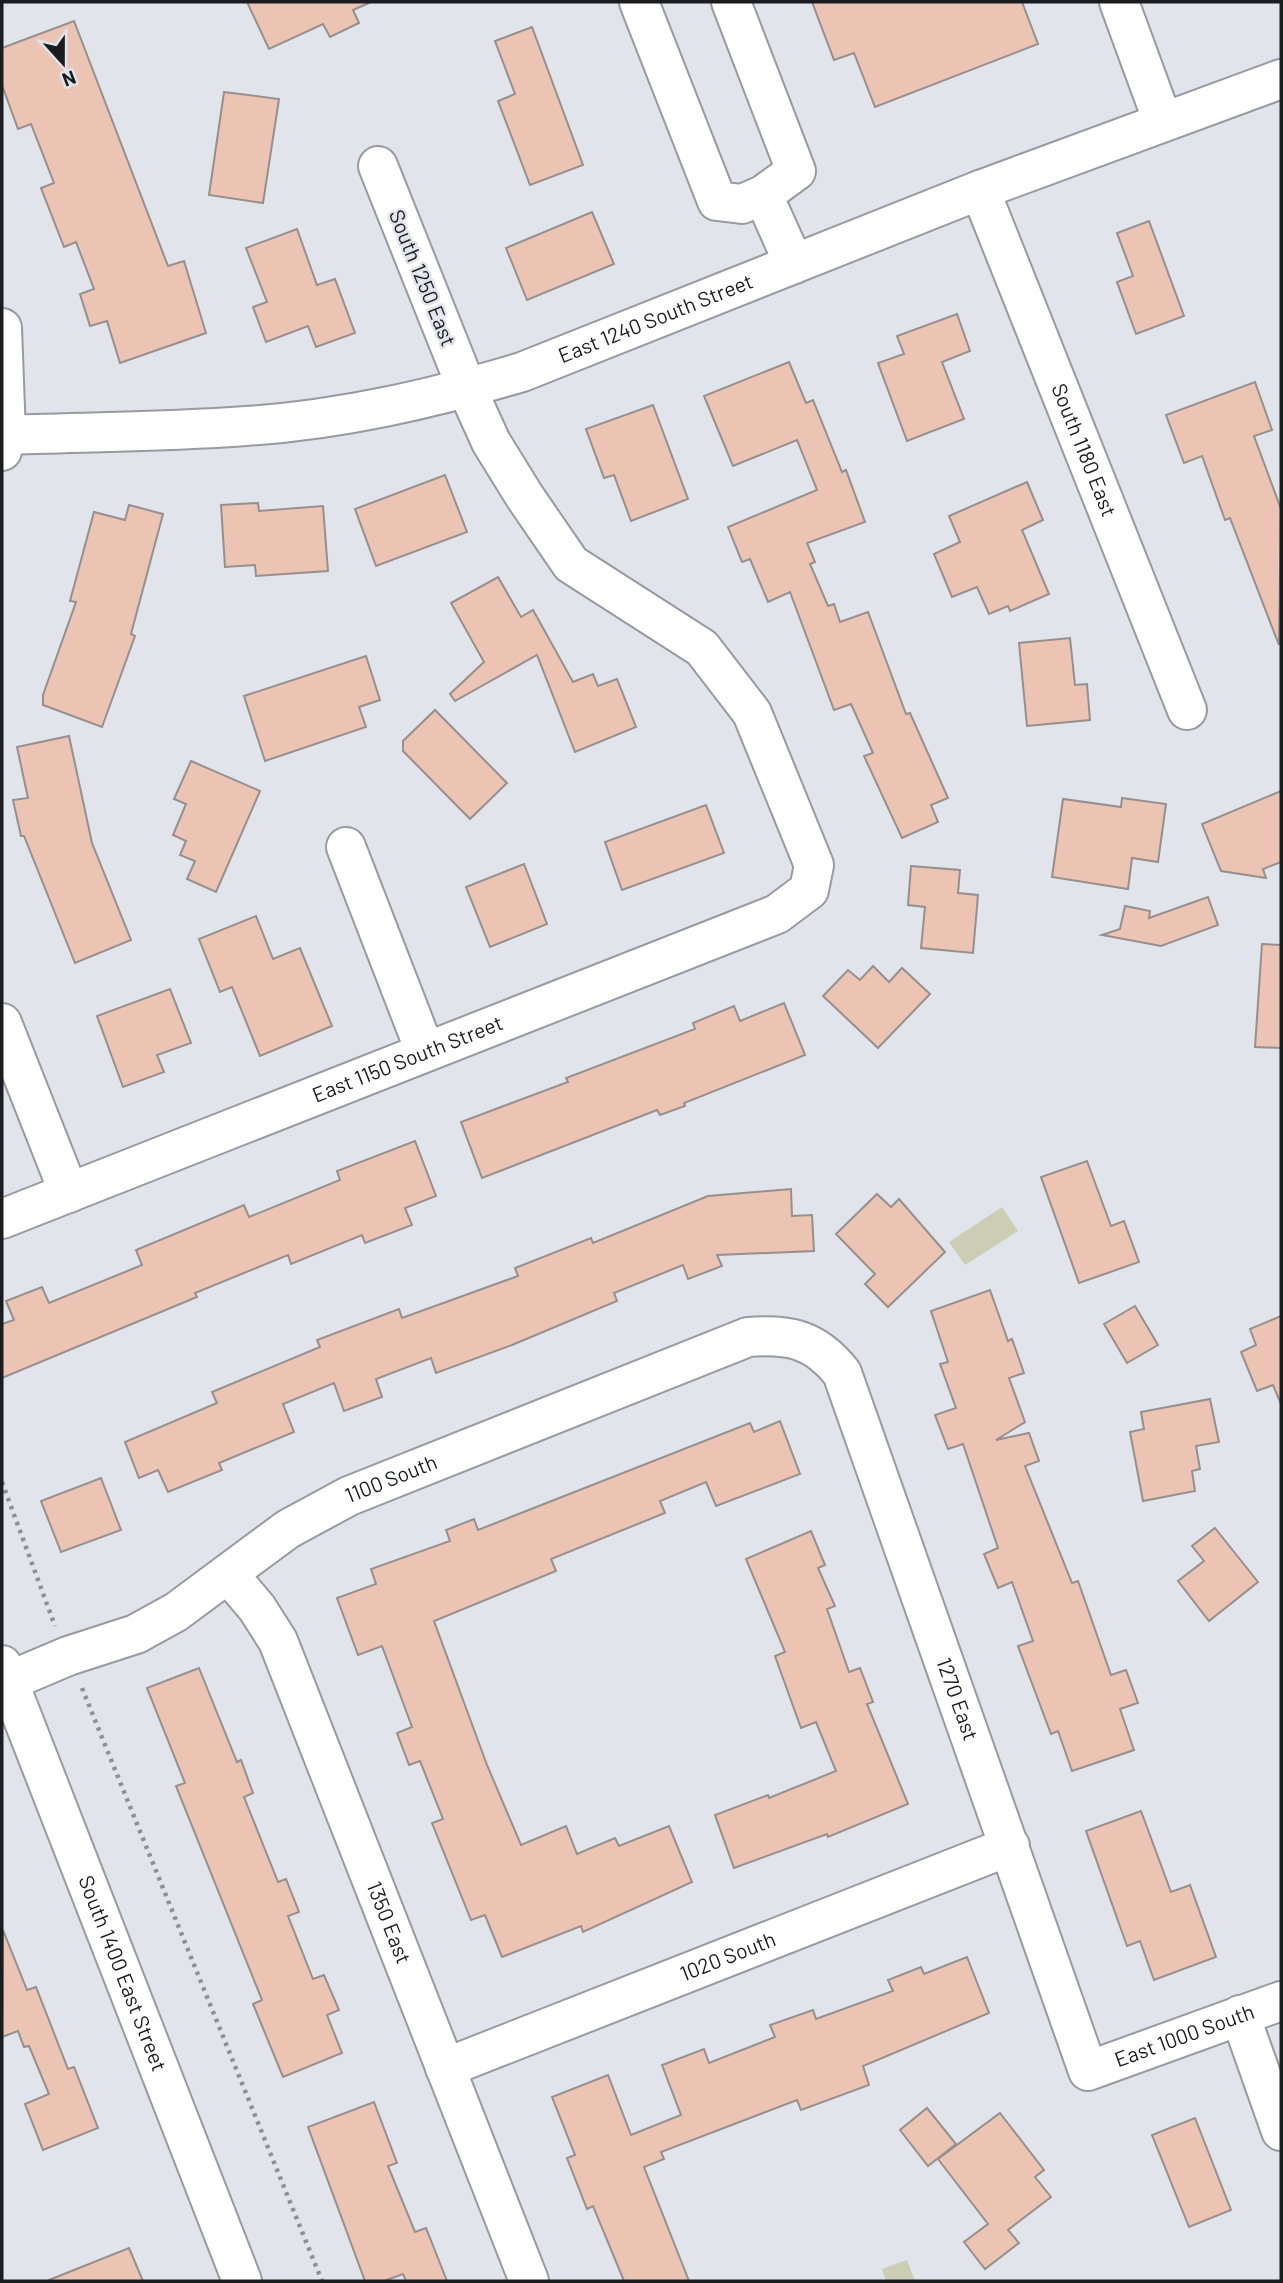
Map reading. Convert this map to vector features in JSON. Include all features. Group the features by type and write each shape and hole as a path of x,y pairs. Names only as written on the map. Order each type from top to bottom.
{"street":[{"path":"639,2 717,201 742,204 763,195 796,171 731,2"},
{"path":"1119,2 1163,122"},
{"name":"East 1240 South Street","path":"3,441 248,426 406,404 467,389 526,371 980,190 1281,79"},
{"name":"South 1250 East","path":"378,166 467,389 491,442 571,564 702,648 752,713 814,865 809,890"},
{"name":"South 1180 East","path":"980,190 1186,710"},
{"path":"763,195 794,264"},
{"path":"2,328 3,441"},
{"path":"346,847 425,1051"},
{"name":"East 1150 South Street","path":"2,1219 777,914 809,890"},
{"path":"2,1023 69,1193"},
{"name":"1100 South","path":"4,1677 136,1634 176,1612 288,1529 349,1496 748,1337 776,1335 806,1342"},
{"name":"1270 East","path":"806,1342 827,1354 842,1373 1088,2071"},
{"name":"1350 East","path":"229,1575 257,1608 278,1641 529,2281"},
{"name":"South 1400 East Street","path":"4,1677 242,2281"},
{"name":"1020 South","path":"445,2068 1010,1846"},
{"name":"East 1000 South","path":"1088,2071 1281,2001"},
{"path":"1240,2015 1281,2131"}],"path":[{"path":"2,1482 51,1618"},
{"path":"86,1699 322,2281"}],"green space":[{"path":"1002,1207 1018,1231 965,1265 949,1242"},
{"path":"907,2260 915,2281 886,2281 882,2269"}],"building":[{"path":"247,2 371,2 353,10 359,23 330,37 323,24 269,49"},
{"path":"812,2 1022,2 1038,44 875,107 854,53 834,60"},
{"path":"74,21 168,266 184,261 206,333 120,363 107,321 90,326 80,294 94,289 76,242 64,247 41,188 54,183 31,124 18,129 2,85 2,48"},
{"path":"532,27 583,165 530,185 498,101 515,94 495,41"},
{"path":"224,92 279,99 263,203 209,195"},
{"path":"592,212 614,264 527,300 506,248"},
{"path":"1149,221 1184,316 1136,334 1117,282 1133,276 1117,233"},
{"path":"297,229 317,285 335,279 355,333 316,347 308,326 266,342 253,307 267,302 246,248"},
{"path":"957,314 970,351 942,362 964,419 907,441 878,363 904,354 897,336"},
{"path":"789,362 806,403 813,400 842,472 846,470 865,522 807,543 815,562 810,564 828,606 834,604 840,622 868,612 906,714 910,713 948,798 931,805 938,822 902,838 864,756 873,753 851,704 834,710 790,592 768,602 750,559 742,562 728,527 817,490 797,440 733,466 704,396"},
{"path":"1255,382 1272,430 1254,436 1281,509 1279,645 1230,518 1225,520 1202,456 1184,463 1166,415"},
{"path":"653,405 688,499 631,521 614,475 604,478 586,429"},
{"path":"445,475 467,532 376,566 355,509"},
{"path":"1027,482 1043,520 1022,530 1049,594 1010,611 1008,606 989,614 977,587 952,597 934,554 960,542 949,516"},
{"path":"258,503 259,511 323,506 328,571 256,576 255,565 225,567 221,505"},
{"path":"129,505 163,514 131,634 135,636 102,727 43,705 43,695 76,602 70,601 94,512 125,520"},
{"path":"498,577 521,617 533,610 573,682 593,674 598,686 617,679 636,727 575,752 537,655 455,701 450,694 484,662 451,603"},
{"path":"1070,638 1075,685 1087,684 1090,720 1027,726 1019,643"},
{"path":"366,656 380,700 359,707 366,727 265,761 244,696"},
{"path":"435,710 507,783 470,819 403,751 403,741"},
{"path":"69,736 92,843 131,940 75,963 24,836 21,836 13,800 28,798 17,747"},
{"path":"191,761 260,791 216,892 187,879 195,861 180,855 186,841 173,835 186,804 174,799"},
{"path":"1281,791 1281,862 1263,869 1266,878 1221,871 1202,824"},
{"path":"1122,798 1166,804 1158,862 1132,858 1128,889 1052,877 1063,799 1121,807"},
{"path":"706,805 724,853 622,890 605,842"},
{"path":"524,864 547,924 490,947 466,887"},
{"path":"911,866 960,870 958,893 978,895 973,953 921,948 925,907 908,905"},
{"path":"1208,897 1218,925 1161,946 1102,935 1120,929 1125,906 1150,911 1149,918"},
{"path":"256,916 273,959 300,948 332,1026 260,1056 232,987 220,992 199,939"},
{"path":"1262,944 1281,945 1281,1048 1255,1047"},
{"path":"873,966 889,982 902,968 930,994 878,1048 823,996 848,970 860,980"},
{"path":"170,989 191,1043 157,1055 164,1072 123,1087 97,1016"},
{"path":"784,1003 805,1055 684,1103 685,1106 660,1115 657,1110 482,1178 461,1122 568,1082 566,1078 695,1029 693,1023 734,1006 740,1021"},
{"path":"415,1141 436,1196 405,1208 412,1225 365,1243 362,1235 291,1264 288,1255 195,1293 197,1297 2,1378 2,1324 14,1320 6,1301 42,1287 49,1303 142,1265 136,1250 244,1205 249,1217 340,1180 337,1171"},
{"path":"1087,1161 1111,1226 1124,1221 1139,1262 1079,1283 1041,1177"},
{"path":"791,1189 792,1216 812,1215 814,1251 717,1255 722,1266 688,1279 683,1265 614,1293 617,1301 512,1345 436,1373 431,1358 376,1379 382,1397 344,1411 334,1383 283,1404 294,1432 219,1463 222,1470 168,1492 158,1470 139,1478 125,1442 217,1403 212,1392 320,1347 317,1340 399,1309 402,1318 518,1276 515,1268 591,1238 593,1243 708,1196"},
{"path":"877,1194 891,1207 899,1199 945,1252 888,1307 865,1284 875,1274 836,1234"},
{"path":"990,1290 1008,1341 1012,1339 1024,1373 1009,1378 1025,1422 996,1440 1029,1433 1039,1461 1025,1466 1072,1583 1078,1581 1111,1675 1126,1670 1138,1703 1120,1709 1134,1750 1072,1771 1058,1731 1051,1734 1018,1646 1033,1641 1012,1582 998,1588 984,1554 998,1548 963,1444 948,1449 935,1415 956,1408 940,1364 948,1362 931,1311"},
{"path":"1135,1306 1158,1345 1127,1363 1104,1324"},
{"path":"1281,1316 1281,1404 1273,1385 1257,1391 1241,1352 1256,1345 1250,1329"},
{"path":"1210,1399 1219,1442 1196,1446 1200,1469 1192,1471 1195,1491 1143,1501 1130,1432 1144,1429 1141,1412"},
{"path":"780,1421 800,1474 716,1506 706,1482 660,1501 665,1513 551,1559 556,1571 434,1621 487,1765 521,1845 566,1826 577,1854 615,1838 619,1846 669,1826 692,1882 583,1932 581,1926 502,1957 485,1915 471,1920 432,1823 443,1819 420,1761 409,1765 397,1733 412,1727 382,1646 358,1655 337,1598 376,1584 371,1569 450,1541 446,1530 474,1519 478,1530 750,1423 754,1432"},
{"path":"101,1478 121,1530 61,1552 41,1501"},
{"path":"1215,1528 1258,1582 1209,1621 1178,1581 1204,1561 1192,1546"},
{"path":"811,1531 825,1565 818,1568 835,1606 827,1609 849,1672 860,1668 873,1702 867,1704 908,1804 828,1837 827,1834 734,1868 715,1815 768,1795 769,1798 836,1771 816,1722 801,1728 775,1656 785,1652 746,1559"},
{"path":"199,1668 237,1762 241,1760 253,1793 244,1797 278,1882 286,1879 299,1912 288,1916 313,1979 324,1975 339,2010 327,2015 342,2053 283,2077 253,2004 262,2000 176,1786 185,1783 147,1688"},
{"path":"1141,1811 1171,1892 1190,1885 1216,1957 1154,1980 1140,1941 1127,1946 1086,1831"},
{"path":"3,1930 27,1990 36,1987 68,2069 74,2067 98,2128 43,2150 25,2104 49,2094 29,2046 24,2047 18,2031 2,2037"},
{"path":"967,1957 989,2013 863,2066 869,2085 801,2110 797,2100 661,2152 664,2159 644,2167 689,2281 624,2281 593,2206 587,2209 567,2158 575,2155 552,2097 608,2075 631,2135 681,2115 662,2065 704,2049 709,2063 775,2037 770,2025 813,2010 816,2019 893,1991 888,1980 921,1967 924,1974"},
{"path":"374,2102 397,2163 388,2166 415,2232 426,2228 447,2281 406,2281 403,2274 384,2281 365,2281 308,2127"},
{"path":"927,2108 956,2144 928,2166 900,2130"},
{"path":"1000,2113 1044,2170 1035,2177 1051,2197 1008,2230 1019,2243 985,2269 964,2242 988,2224 938,2159"},
{"path":"1195,2118 1231,2210 1189,2227 1152,2135"},
{"path":"129,2248 143,2281 49,2281 49,2280"}]}
